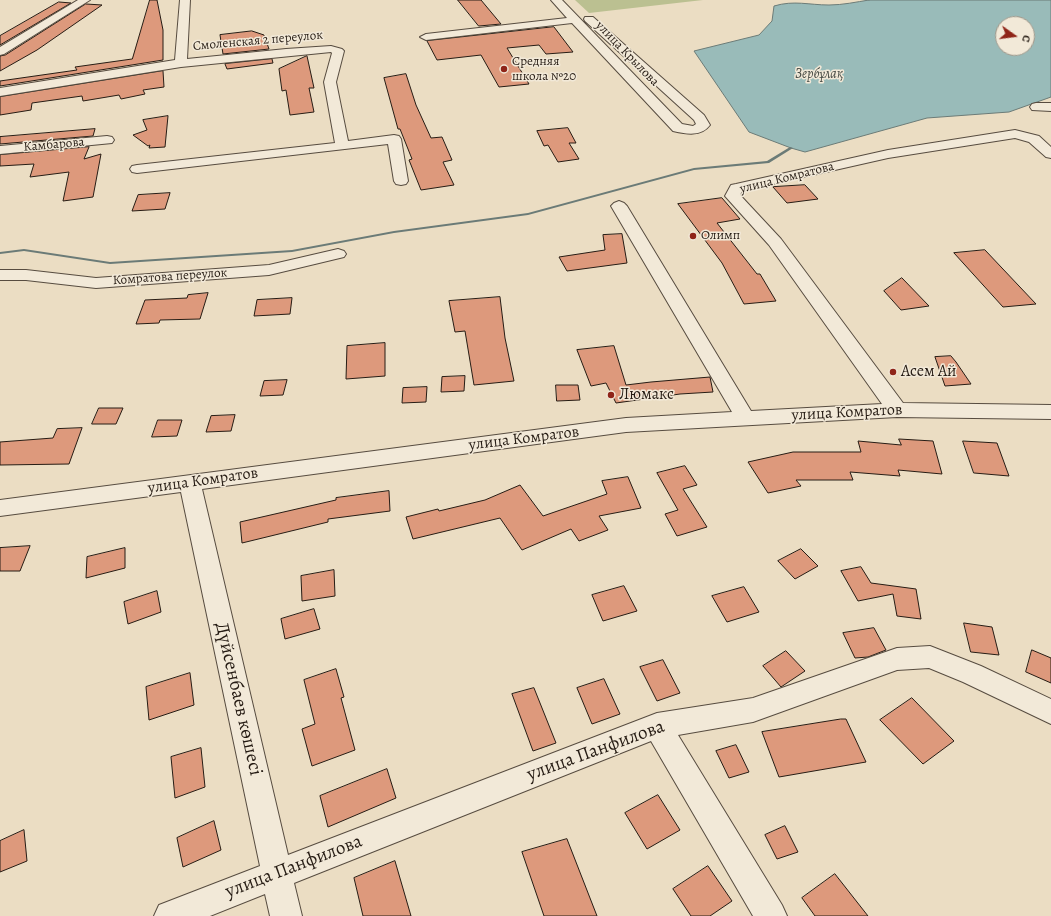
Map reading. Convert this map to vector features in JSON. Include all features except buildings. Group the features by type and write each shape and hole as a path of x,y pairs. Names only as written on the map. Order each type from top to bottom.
{"street":[{"path":"0,52 85,0"},
{"name":"Смоленская 2 переулок","path":"181,63 185,0"},
{"name":"улица Крылова","path":"556,0 678,128 696,130 703,125 699,118 589,20"},
{"path":"426,36 574,20"},
{"name":"Смоленская 2 переулок","path":"0,92 181,63 321,49 338,51 330,82 342,146"},
{"path":"1036,107 1051,106"},
{"name":"улица Комратова","path":"897,410 775,242 732,196 736,188 888,154 1015,134 1034,139 1051,154"},
{"path":"137,169 394,139 401,181"},
{"name":"Камбарова","path":"0,150 107,140"},
{"path":"619,206 745,417"},
{"name":"Комратова переулок","path":"0,275 26,275 96,283 269,270 338,254"},
{"name":"улица Комратов","path":"0,508 626,425 745,417 897,410 1051,412"},
{"name":"Дүйсенбаев көшесі","path":"190,482 286,916"},
{"name":"улица Панфилова","path":"170,916 657,726 753,710 897,658 930,657 972,674 1051,712"},
{"path":"657,726 771,916"}],"green space":[{"path":"575,0 703,0 589,13"}],"water":[{"name":"Зербұлақ","path":"869,0 1051,0 1051,97 1009,112 927,118 805,152 749,132 694,51 759,35 772,21 774,6 788,3 822,5 844,4"}],"waterway":[{"path":"0,253 24,250 110,263 292,251 394,232 528,214 694,169 768,162 791,148"}],"place":[{"name":"Средняя школа №20","path":"504,69"},
{"name":"Олимп","path":"693,236"},
{"name":"Асем Ай","path":"893,372"},
{"name":"Люмакс","path":"611,395"}]}
